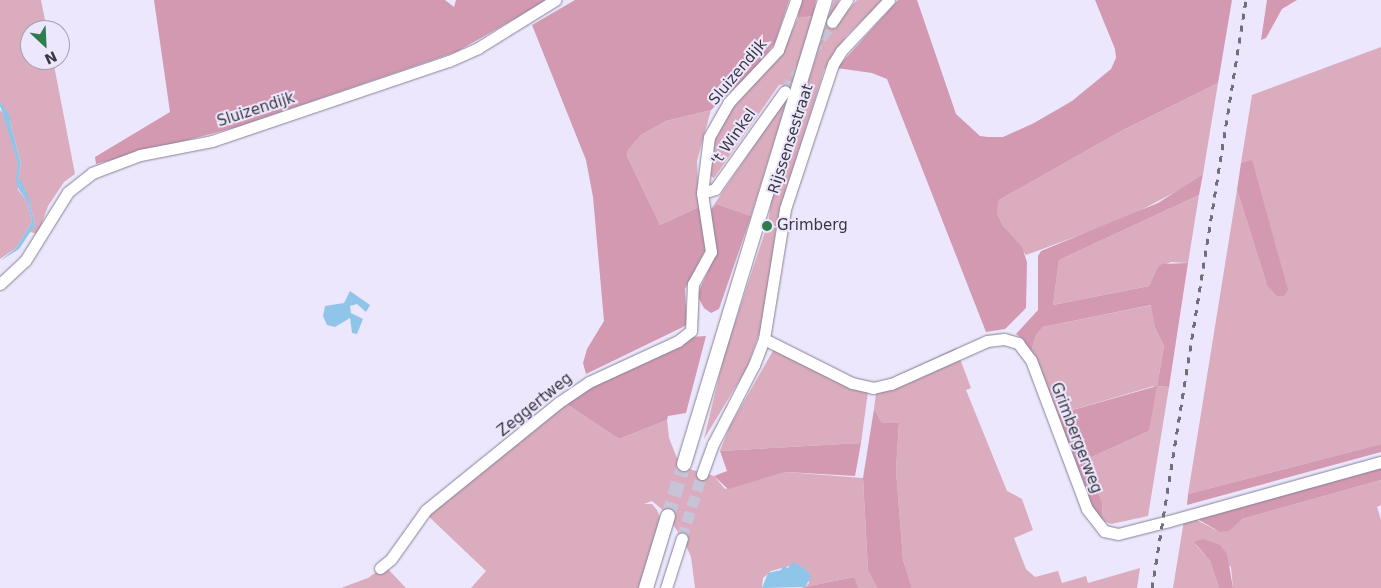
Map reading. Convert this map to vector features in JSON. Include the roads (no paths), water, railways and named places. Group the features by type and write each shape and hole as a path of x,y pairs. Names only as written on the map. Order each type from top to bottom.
{"main road":[{"name":"Rijssensestraat","path":"684,464 825,0"},
{"path":"646,588 668,516"}],"street":[{"name":"Sluizendijk","path":"0,284 26,260 68,192 92,173 140,155 212,141 449,61 478,48 555,0"},
{"name":"Sluizendijk","path":"702,193 705,150 714,127 729,102 778,50 796,0"},
{"path":"832,22 847,0"},
{"name":"Rijssensestraat","path":"702,474 713,444 754,366 764,339 785,209 828,77 840,51 889,0"},
{"name":"'t Winkel","path":"702,193 715,189 785,91"},
{"name":"Zeggertweg","path":"380,568 390,559 426,510 558,403 588,382 689,333 693,320 693,284 711,252 702,193"},
{"name":"Grimbergerweg","path":"764,339 852,383 872,388 891,384 987,341 1004,338 1018,344 1031,360 1087,509 1104,531 1118,534 1381,462"},
{"path":"666,588 682,538"}],"water":[{"path":"0,105 8,114 21,164 18,182 29,200 35,225 19,249 0,261 16,248 32,222 27,201 19,190 16,181 18,164"},
{"path":"350,291 370,305 366,312 357,304 350,306 351,313 363,319 357,334 352,333 350,318 335,327 327,325 323,316 325,306 344,303"},
{"path":"793,562 807,570 811,577 805,587 762,588 768,573 781,570 783,566 788,568"}],"waterway":[{"path":"0,104 9,118"},
{"path":"19,180 28,201"}],"tunnel":[{"path":"812,52 832,22"},
{"path":"785,91 803,65"},
{"path":"668,516 684,464"},
{"path":"682,538 702,474"}],"railway":[{"path":"1152,588 1246,0"}],"place":[{"name":"Grimberg","path":"767,226"}]}
